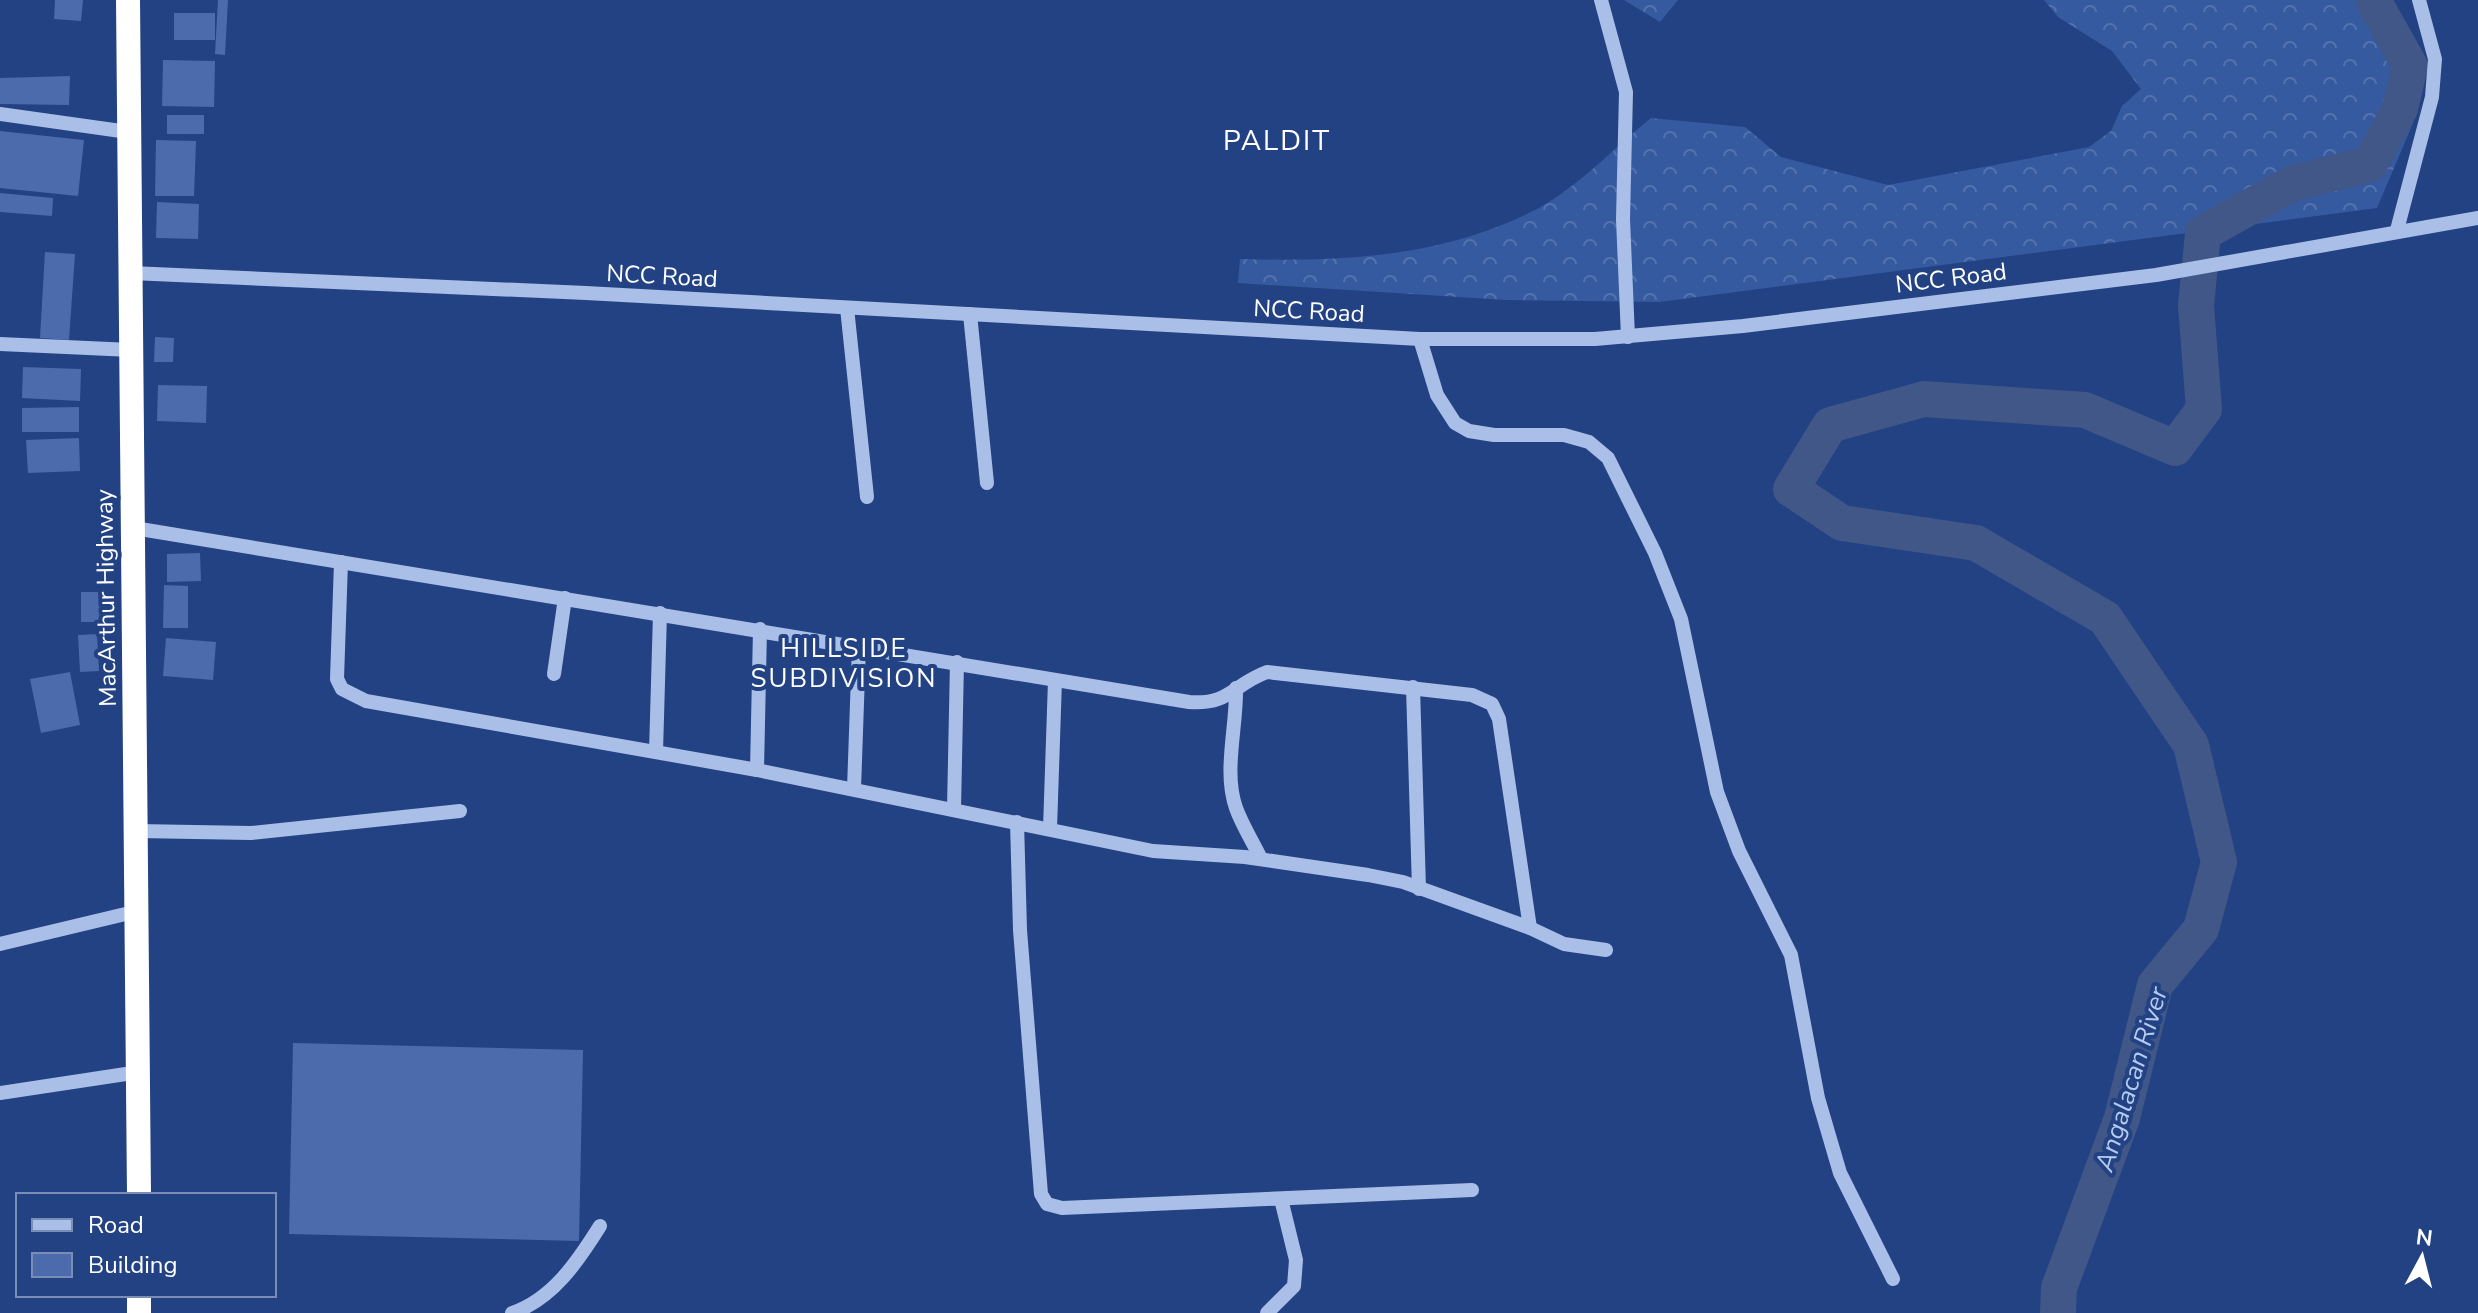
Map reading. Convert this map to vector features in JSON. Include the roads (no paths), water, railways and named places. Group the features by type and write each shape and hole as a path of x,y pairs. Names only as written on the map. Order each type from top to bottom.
{"highway":[{"name":"MacArthur Highway","path":"128,0 139,1193"}],"street":[{"path":"1601,0 1626,92 1623,219 1628,337"},
{"path":"2397,230 2432,97 2435,59 2419,0"},
{"path":"0,114 128,132"},
{"name":"NCC Road","path":"131,273 1420,339 1628,337 2156,275 2478,218"},
{"path":"847,308 867,497"},
{"path":"970,314 987,483"},
{"path":"1420,339 1437,395 1455,423 1469,431 1494,435 1564,435 1589,442 1608,458 1655,553 1681,619 1717,792 1739,851 1791,955 1818,1098 1840,1173 1893,1279"},
{"path":"0,344 131,350"},
{"path":"134,528 1207,704 1220,702 1245,680 1267,672 1288,671 1472,695 1492,704 1505,746 1530,928"},
{"path":"341,562 336,669 342,689 351,696 757,770 1153,851 1261,859 1368,875 1419,889 1530,928 1564,944 1606,950"},
{"path":"554,674 565,598"},
{"path":"656,752 660,613"},
{"path":"757,770 760,629"},
{"path":"854,789 859,646"},
{"path":"954,809 957,662"},
{"path":"1050,829 1055,680"},
{"path":"1413,687 1419,889"},
{"path":"1236,688 1231,772 1235,806 1261,859"},
{"path":"137,831 251,833 460,811"},
{"path":"1017,822 1021,946 1041,1194 1047,1204 1062,1208 1472,1190"},
{"path":"0,944 138,911"},
{"path":"0,1093 139,1072"},
{"path":"1267,1313 1294,1286 1296,1260 1281,1199"},
{"path":"512,1313 527,1308 551,1291 581,1256 600,1226"}],"waterway":[{"name":"Angalacan River","path":"2058,1313 2059,1288 2122,1118 2155,985 2201,929 2219,862 2191,745 2105,618 1976,543 1842,523 1791,489 1830,425 1924,399 2085,410 2175,448 2204,409 2196,306 2203,233 2293,183 2370,164 2400,109 2410,66 2373,0"}],"district":[{"name":"PALDIT","path":"1277,140"},
{"name":"HILLSIDE SUBDIVISION","path":"844,663"}]}
